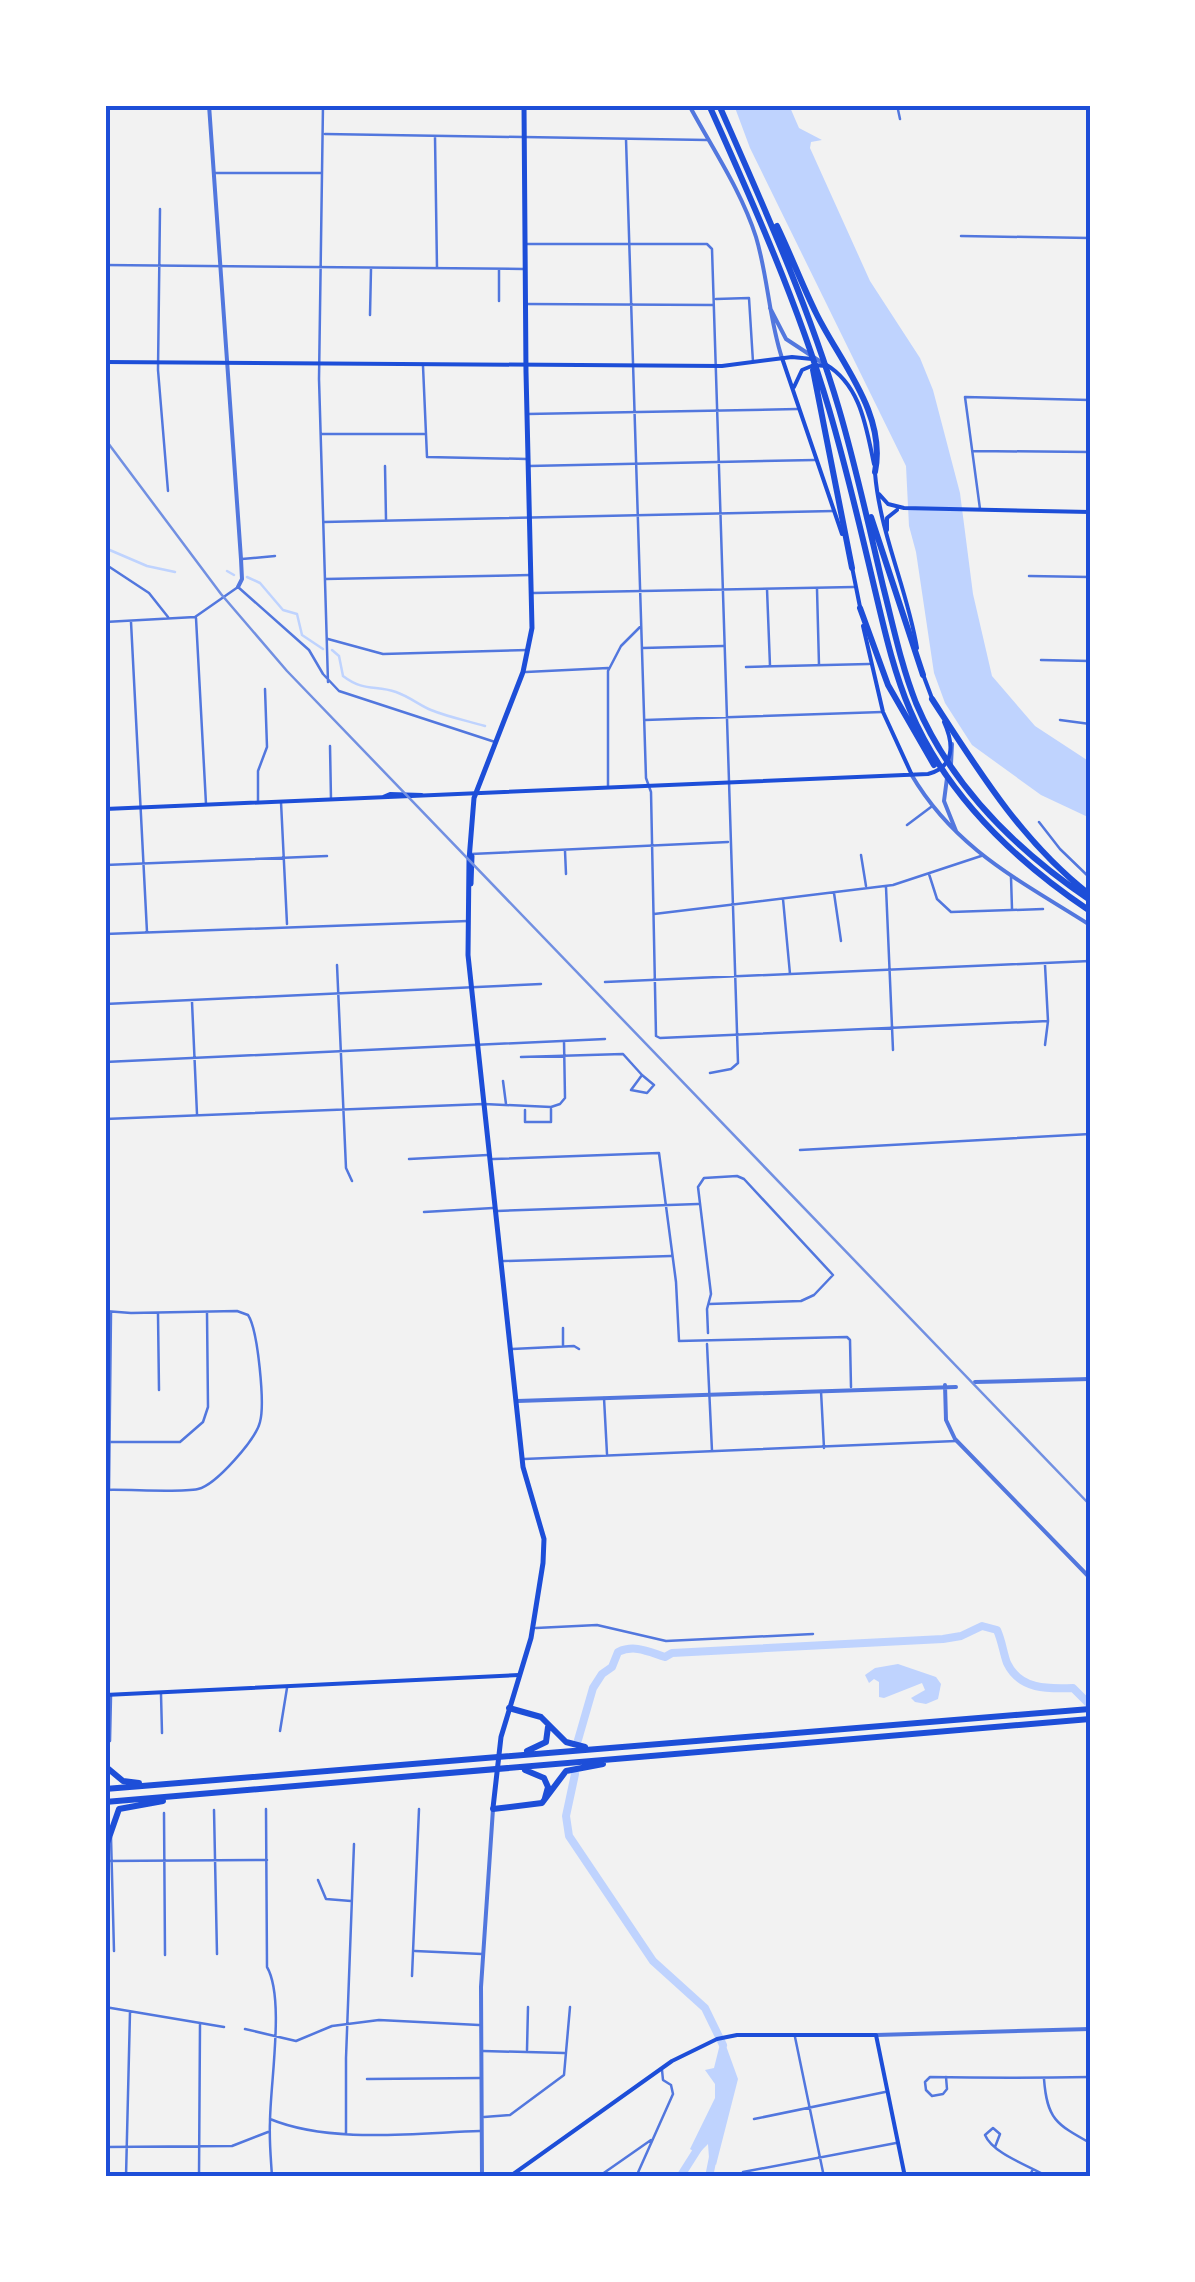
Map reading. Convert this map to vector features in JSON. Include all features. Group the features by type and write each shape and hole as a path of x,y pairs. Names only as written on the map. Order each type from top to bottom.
{"highway":[{"path":"709,105 764,228 805,335 843,459 897,677 932,758"},
{"path":"719,105 809,316 840,410 906,674 939,748 962,782 1015,841 1090,898"},
{"path":"752,180 862,396 875,438 875,472"},
{"path":"805,335 852,568"},
{"path":"860,488 923,675"},
{"path":"860,608 884,676 932,758 958,792 1021,858 1090,910"},
{"path":"932,699 1017,823 1090,898"},
{"path":"508,1708 546,1721 566,1742 596,1749"},
{"path":"105,1790 1088,1709"},
{"path":"105,1802 1090,1719"},
{"path":"504,1756 542,1746 548,1736 546,1721"},
{"path":"492,1809 542,1803 561,1774 570,1769 702,1751"},
{"path":"105,1766 123,1781 155,1785"},
{"path":"502,1769 540,1774 548,1787 542,1803"},
{"path":"105,1849 114,1816 122,1807 198,1794"},
{"path":"105,1818 111,1831"}],"main road":[{"path":"492,1809 508,1708 534,1628 544,1539 523,1459 471,988 469,921 475,792 523,672 529,650 533,593 524,105"},
{"path":"105,362 716,366 802,357 821,362 849,384 859,406 890,550 908,600 923,675 950,737 946,764 928,774 105,809"},
{"path":"782,358 852,568 883,712 911,774"},
{"path":"795,394 797,376 806,367 819,365 835,370"},
{"path":"877,490 888,504 904,508 1090,512"},
{"path":"890,550 887,518 904,508"},
{"path":"891,774 902,767 902,757"},
{"path":"902,757 913,769 928,774"},
{"path":"108,1695 518,1675"},
{"path":"509,2177 672,2061 721,2038 794,2035 876,2035 904,2177"}],"street":[{"path":"105,622 196,617 238,587 242,579 209,105"},
{"path":"323,105 319,364 328,682"},
{"path":"689,105 750,222 782,358"},
{"path":"897,105 900,118"},
{"path":"323,134 708,140"},
{"path":"436,136 437,268"},
{"path":"626,139 656,1036 1048,1021"},
{"path":"214,173 323,173"},
{"path":"160,209 158,363 168,491"},
{"path":"961,236 1090,238"},
{"path":"525,244 707,244 712,253 737,1034 736,1065 710,1074"},
{"path":"105,266 525,270"},
{"path":"370,315 371,267"},
{"path":"499,269 499,302"},
{"path":"714,299 749,298 752,362"},
{"path":"526,304 714,305"},
{"path":"768,304 782,334 821,362"},
{"path":"423,364 428,457 636,463 817,460"},
{"path":"980,510 965,397 1090,400"},
{"path":"527,414 800,409"},
{"path":"321,434 425,434"},
{"path":"973,451 1090,452"},
{"path":"385,466 386,521"},
{"path":"324,522 835,511"},
{"path":"241,559 275,556"},
{"path":"105,564 149,593 170,619"},
{"path":"326,579 532,575"},
{"path":"1029,576 1090,577"},
{"path":"238,587 309,650 338,691 494,742"},
{"path":"817,587 819,665"},
{"path":"533,593 856,587"},
{"path":"767,588 770,666"},
{"path":"196,617 206,804"},
{"path":"131,621 146,932"},
{"path":"608,786 609,668 621,646 641,626"},
{"path":"327,639 382,654 529,650"},
{"path":"642,648 724,646"},
{"path":"316,661 328,656"},
{"path":"1041,660 1090,661"},
{"path":"746,667 871,664"},
{"path":"523,672 609,668"},
{"path":"258,802 258,771 267,747 265,690"},
{"path":"644,720 883,712"},
{"path":"1060,720 1090,724"},
{"path":"950,737 952,754 944,801 949,820 966,842"},
{"path":"330,746 332,799"},
{"path":"911,774 932,806 981,856 1090,924"},
{"path":"281,801 287,927"},
{"path":"907,825 932,806"},
{"path":"1039,822 1090,878"},
{"path":"471,854 730,842"},
{"path":"565,850 566,874"},
{"path":"861,855 866,888"},
{"path":"105,865 328,856"},
{"path":"653,914 886,885 981,856"},
{"path":"928,873 938,900 947,910 962,913 1043,909"},
{"path":"1011,876 1012,910"},
{"path":"886,885 893,1050"},
{"path":"834,891 841,942"},
{"path":"782,897 790,974"},
{"path":"105,934 469,921"},
{"path":"606,982 1090,961"},
{"path":"1045,963 1045,1045"},
{"path":"338,965 346,1168 352,1180"},
{"path":"105,1004 541,984"},
{"path":"192,1000 197,1115"},
{"path":"105,1062 604,1039"},
{"path":"105,1119 484,1104 551,1107 565,1098 564,1043"},
{"path":"521,1057 623,1054 642,1075"},
{"path":"503,1082 506,1106"},
{"path":"525,1108 525,1122 551,1122 551,1107"},
{"path":"800,1150 1090,1134"},
{"path":"409,1159 660,1154 679,1341 848,1337 851,1389"},
{"path":"708,1333 709,1304 711,1294 698,1204 701,1180 740,1177 833,1275 814,1294 800,1301 709,1304"},
{"path":"424,1212 698,1204"},
{"path":"500,1262 673,1256"},
{"path":"105,1310 243,1313 253,1323 262,1410 259,1428 216,1478 202,1488 107,1490 111,1312"},
{"path":"158,1312 158,1390"},
{"path":"109,1442 180,1442 203,1422 208,1407 207,1312"},
{"path":"563,1328 563,1346"},
{"path":"707,1342 712,1452"},
{"path":"510,1349 579,1349"},
{"path":"979,1384 1090,1379"},
{"path":"945,1385 946,1420 956,1440 1090,1578"},
{"path":"517,1401 954,1385"},
{"path":"821,1390 824,1448"},
{"path":"604,1398 607,1456"},
{"path":"523,1459 956,1440"},
{"path":"534,1628 596,1626 665,1642 812,1634"},
{"path":"280,1731 287,1686"},
{"path":"161,1692 162,1733"},
{"path":"108,1695 110,1741"},
{"path":"266,1808 267,1967 275,1985 272,2177"},
{"path":"412,1976 419,1809"},
{"path":"482,2177 481,2026 492,1809"},
{"path":"214,1810 216,1954"},
{"path":"164,1812 165,1954"},
{"path":"111,1831 114,1951"},
{"path":"346,2132 354,1844"},
{"path":"105,1861 267,1860"},
{"path":"318,1880 326,1900 353,1902"},
{"path":"412,1951 483,1954"},
{"path":"526,2052 528,2006"},
{"path":"483,2117 510,2115 562,2078 566,2071 570,2006"},
{"path":"105,2007 224,2026"},
{"path":"126,2177 130,2012"},
{"path":"245,2029 296,2040 347,2023 392,2020 481,2026"},
{"path":"199,2177 200,2024"},
{"path":"876,2035 1090,2029"},
{"path":"794,2035 824,2177"},
{"path":"482,2052 566,2053"},
{"path":"636,2177 674,2090 663,2080 662,2068"},
{"path":"946,2078 947,2089 943,2094 932,2096 926,2090 925,2082 930,2077 1090,2077"},
{"path":"366,2079 482,2078"},
{"path":"1044,2078 1048,2109 1054,2120 1090,2144"},
{"path":"754,2119 887,2091"},
{"path":"270,2119 287,2126 346,2132 482,2131"},
{"path":"105,2147 232,2146 270,2131"},
{"path":"598,2177 652,2139"},
{"path":"742,2174 897,2142"},
{"path":"995,2148 1048,2177"},
{"path":"771,2168 772,2177"},
{"path":"1029,2177 1034,2168"}],"water":[{"path":"734,105 789,105 799,128 822,140 811,142 810,148 870,281 920,358 933,390 960,493 973,594 992,676 1035,726 1090,762 1090,818 1041,795 972,745 945,703 934,673 909,526 906,466 750,148"},
{"path":"898,1664 936,1677 941,1684 938,1699 926,1704 911,1698 925,1690 922,1683 879,1697 879,1682 874,1679 869,1683 865,1675 875,1668"},
{"path":"725,2043 738,2079 716,2165 709,2158 708,2144 698,2154 690,2149 715,2098 715,2084 705,2070 714,2068 720,2044"}],"waterway":[{"path":"105,548 147,566 175,572"},
{"path":"227,571 234,575"},
{"path":"247,577 260,583 283,610 297,614 302,635 323,649"},
{"path":"332,650 339,656 343,676 350,681 396,692 427,708 485,726"},
{"path":"578,1740 593,1688 612,1667 618,1652 630,1649 665,1657 672,1653 943,1639 982,1626 997,1630 1007,1663 1019,1678 1045,1688 1073,1688 1090,1705"},
{"path":"575,1774 566,1816 569,1836 653,1961 705,2008 723,2045"},
{"path":"680,2177 699,2147"},
{"path":"709,2177 714,2152"}],"railway":[{"path":"105,439 221,594 287,671 1090,1505"}]}
